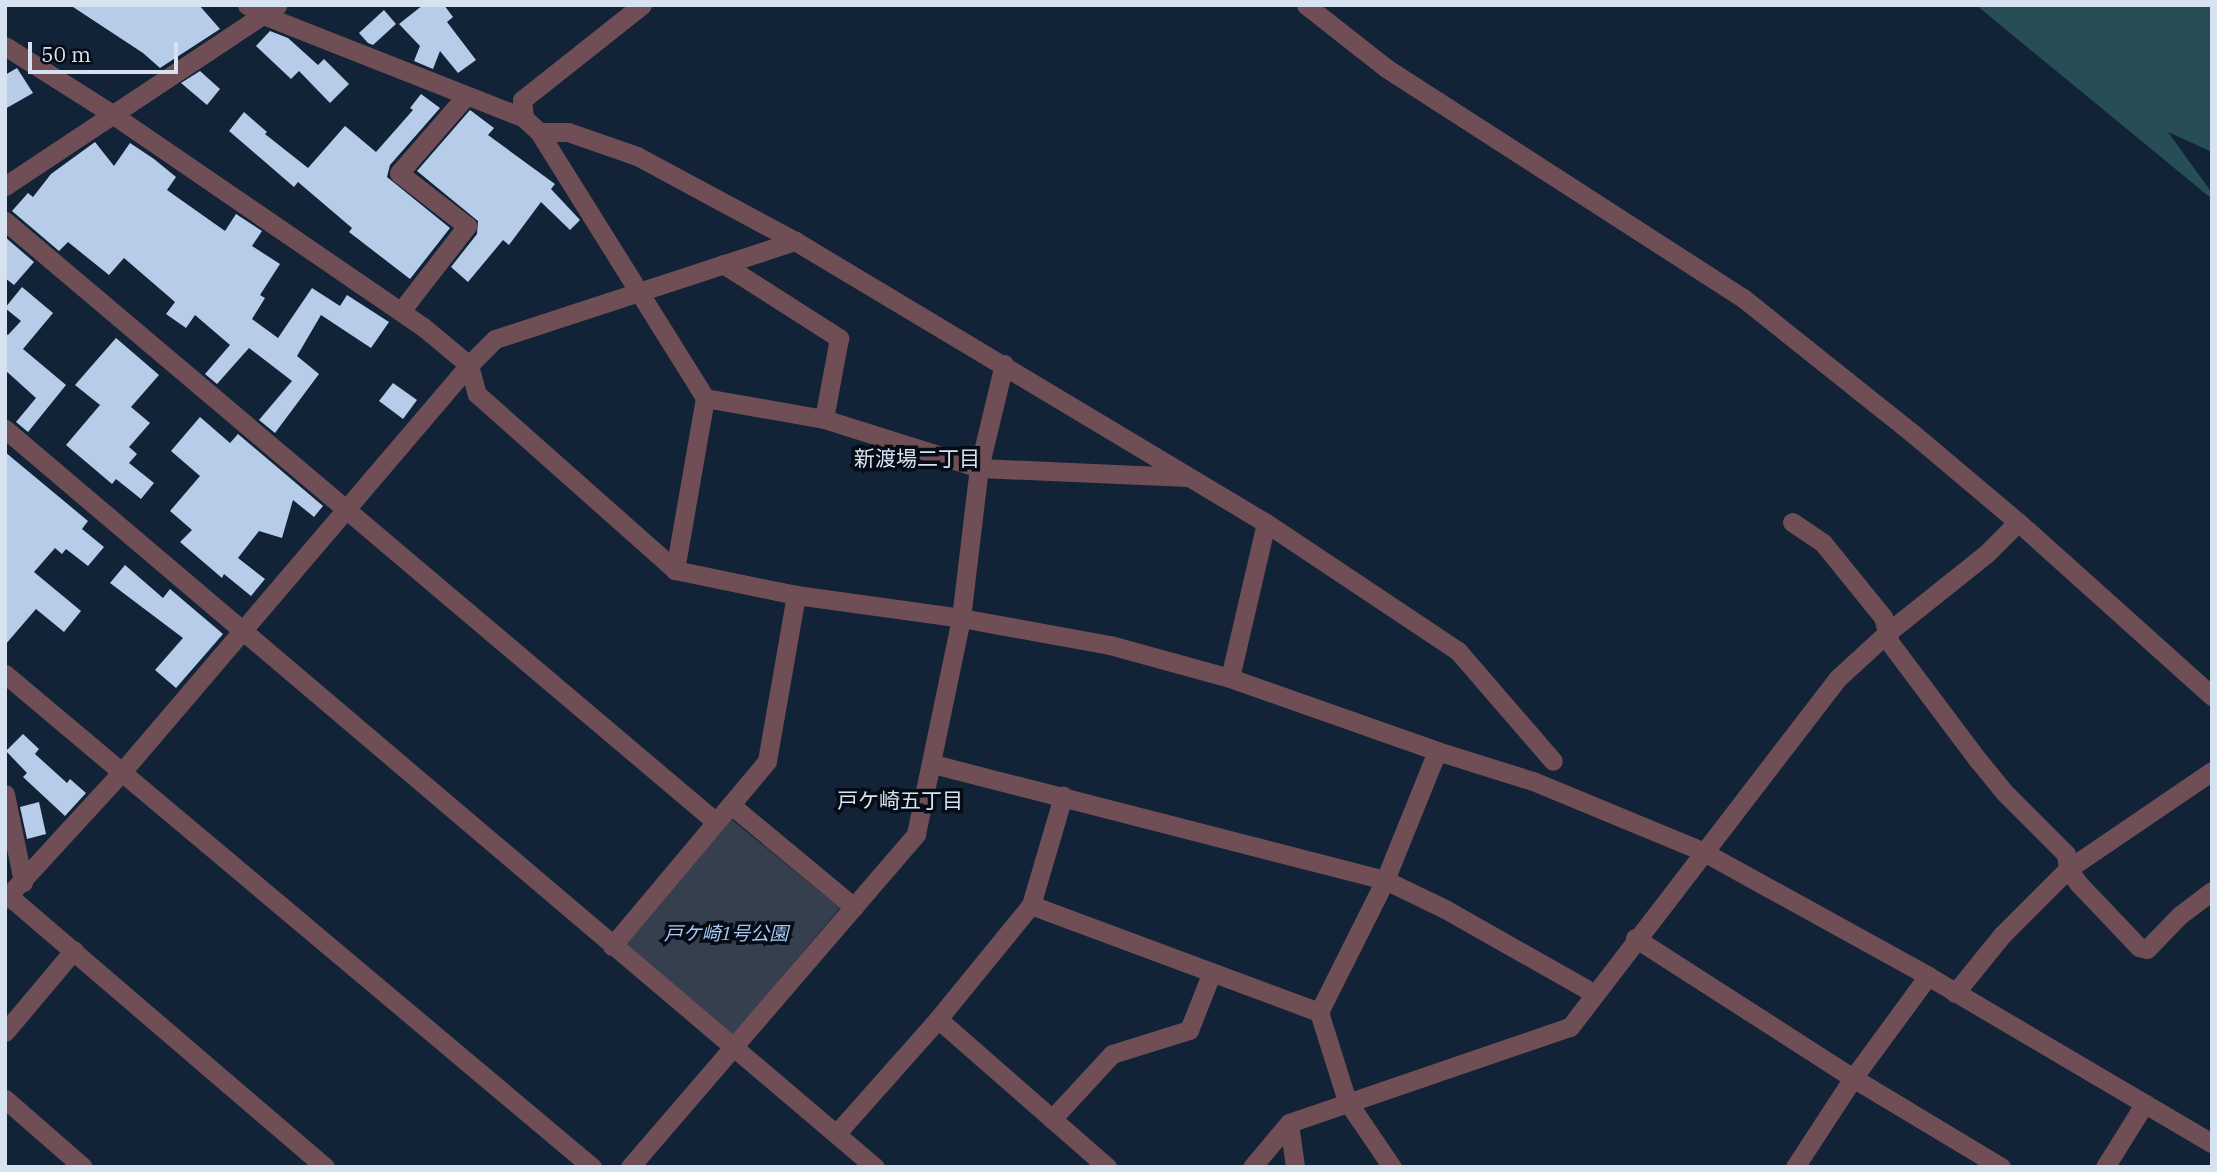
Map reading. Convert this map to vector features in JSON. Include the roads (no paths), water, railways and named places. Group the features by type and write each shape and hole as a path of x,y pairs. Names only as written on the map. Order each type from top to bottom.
{"street":[{"path":"642,5 522,100 531,125 705,398 675,570"},
{"path":"1306,5 1386,68 1743,298 1911,432 2018,522 2212,696"},
{"path":"5,186 263,9 531,125 568,132 637,156 795,241 1266,523 1458,651 1553,761"},
{"path":"5,46 111,114 401,311 468,365 477,394 675,570 796,595 961,618 1110,645 1230,678 1437,751 1533,781 1702,851 1928,976 2212,1143"},
{"path":"401,311 467,226 399,173 465,97"},
{"path":"5,221 716,822"},
{"path":"325,1167 74,950 8,898 121,773 468,365 495,340 795,241"},
{"path":"723,264 839,338 824,419"},
{"path":"629,1167 916,834 933,764 961,618 979,468 1004,364"},
{"path":"705,398 824,419 979,468 1190,477"},
{"path":"5,429 875,1167"},
{"path":"1792,522 1823,543 1883,617 1890,643 1978,760 2004,792 2066,854 2068,869 2139,947 2147,949 2180,915 2212,891"},
{"path":"1252,1167 1289,1123 1570,1027 1635,938 1838,678 1887,633 1986,554 2018,522"},
{"path":"1230,678 1266,523"},
{"path":"612,946 768,761 796,595"},
{"path":"5,674 592,1167"},
{"path":"1392,1167 1347,1101 1319,1012 1385,880 1437,751"},
{"path":"933,764 1385,880 1445,909 1594,994"},
{"path":"1955,993 2002,935 2068,869 2212,771"},
{"path":"5,794 23,882"},
{"path":"836,1134 938,1019 1031,905 1063,796"},
{"path":"731,805 854,907"},
{"path":"1031,905 1319,1012"},
{"path":"1635,938 1853,1078 2001,1167"},
{"path":"5,1032 74,950"},
{"path":"1052,1119 1112,1054 1189,1030 1212,972"},
{"path":"1795,1167 1853,1078 1928,976"},
{"path":"938,1019 1107,1167"},
{"path":"5,1099 83,1167"},
{"path":"2105,1167 2145,1103"},
{"path":"1289,1123 1295,1167"}],"district":[{"name":"新渡場二丁目","path":"917,458"},
{"name":"戸ケ崎五丁目","path":"900,800"}],"park label":[{"name":"戸ケ崎1号公園","path":"726,934"}]}
